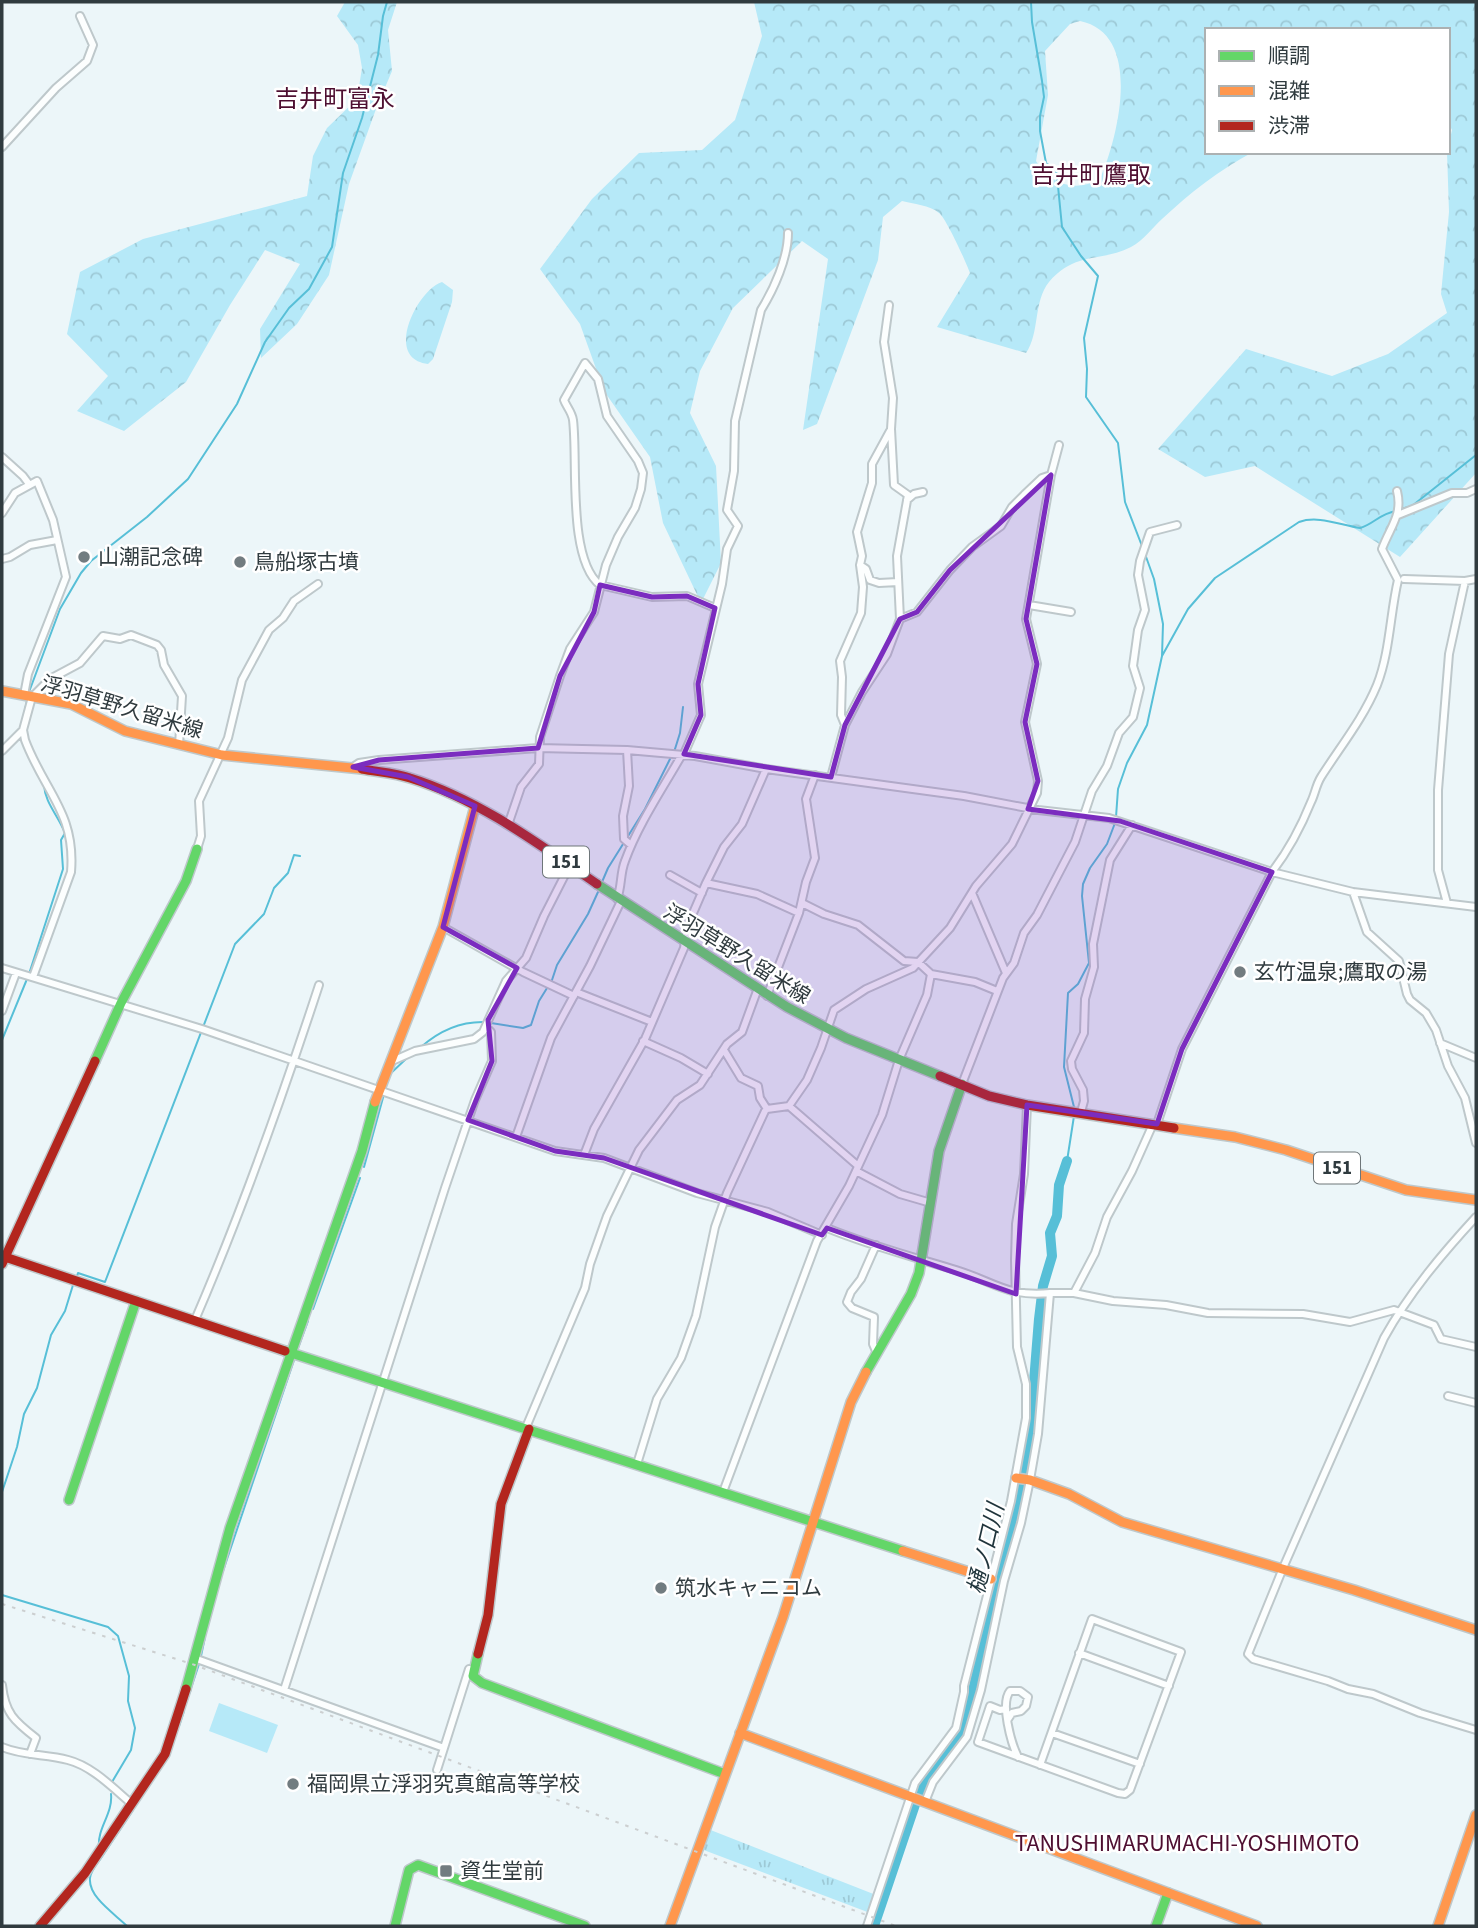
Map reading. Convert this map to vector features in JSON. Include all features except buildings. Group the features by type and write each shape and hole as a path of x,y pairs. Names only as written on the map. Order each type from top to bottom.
{"street":[{"path":"2,147 56,88 87,61 93,45 80,16"},
{"path":"516,1137 547,1048 619,900 621,870 627,842 684,754 701,715 698,684 722,584 727,548 738,526 727,510 734,471 735,421 761,310 786,250 788,233"},
{"path":"831,777 845,724 887,654 900,619 897,556 908,495 894,485 891,429 893,398 884,342 889,305"},
{"path":"508,825 521,788 538,764 538,748 549,705 570,649 594,612 600,586 618,537 635,508 642,489 643,472 623,436 607,416 598,379 585,363 564,400 573,419 578,528 588,568 594,580 600,586 652,597 687,596 715,608"},
{"path":"845,724 841,715 842,677 839,661 860,613 862,556 857,532 872,483 872,464 891,429"},
{"path":"637,1464 657,1399 681,1359 692,1327 715,1227 761,1118 767,1109 789,1106 807,1080 832,1013 838,1006 866,989 913,968 955,922 986,872 1012,844 1037,793 1038,781 1025,722 1037,664 1035,646 1028,632 1026,619 1051,475 1059,445"},
{"path":"2,457 29,484"},
{"path":"900,619 917,612 972,547 1001,526 1012,506 1042,478 1051,475"},
{"path":"2,513 15,493 37,481 53,520 66,577 28,674 23,730 29,749 66,819 73,855 71,872 33,977"},
{"path":"1398,514 1451,493 1467,493 1476,489"},
{"path":"1073,1293 1095,1253 1107,1217 1155,1123 1182,1049 1272,872 1284,856 1311,803 1319,780 1353,732 1377,686 1398,580 1382,549 1401,505 1397,491"},
{"path":"907,500 914,494 923,492"},
{"path":"670,1926 783,1617 851,1402 876,1351 911,1294 922,1261 943,1137 962,1084 998,991 1014,963 1024,933 1037,915 1065,863 1092,791 1107,766 1119,733 1133,717 1140,688 1133,666 1138,630 1145,610 1139,575 1140,561 1150,532 1177,525"},
{"path":"2,559 30,545 57,540"},
{"path":"860,565 866,569 870,580 879,583 898,582"},
{"path":"1404,579 1476,579"},
{"path":"1447,903 1438,870 1438,790 1449,654 1465,581"},
{"path":"318,584 294,601 283,618 269,630 242,680 222,755 199,801 201,836 186,881 121,1003 3,1259 990,1579"},
{"path":"1029,605 1070,612"},
{"path":"27,696 50,679 80,663 103,636 120,639 131,635 157,645 161,650 164,665 182,696 178,745"},
{"name":"浮羽草野久留米線","path":"2,691 71,705 114,727 222,755 354,767 408,777 475,806 508,825 757,991 827,1029 1001,1100 1155,1123 1261,1143 1406,1191 1476,1200"},
{"path":"2,751 23,730"},
{"path":"354,767 359,763 379,760 538,748 684,754 766,769 1109,818 1272,872 1353,892 1476,907"},
{"path":"627,750 629,786 623,816 627,842"},
{"path":"584,1155 594,1129 652,1022 706,883 724,847 742,824 766,769"},
{"path":"767,996 799,913 815,858 806,799 815,775"},
{"path":"40,1926 85,1873 165,1754 230,1528 383,1090 389,1062 443,928 475,806"},
{"path":"1076,1111 1084,1096 1071,1061 1084,1033 1085,999 1094,967 1093,944 1111,860 1132,825"},
{"path":"389,1062 415,1051 474,1039 487,1024 506,981 526,958 570,865"},
{"path":"670,875 702,893"},
{"path":"706,883 757,894 799,913"},
{"path":"972,892 1006,973"},
{"path":"1353,892 1367,932 1399,961 1410,1000 1426,1013 1436,1030 1448,1066 1465,1098 1476,1143"},
{"path":"802,903 824,914 858,925 904,961 918,962 931,974 975,982 998,991"},
{"path":"443,928 550,984 652,1022"},
{"path":"2,968 121,1003 295,1060 555,1151 604,1158 697,1193 768,1212 822,1235"},
{"path":"2,1011 16,973"},
{"path":"723,1492 800,1282 882,1115 899,1060 927,995 931,974"},
{"path":"195,1320 221,1260 295,1060 319,985"},
{"path":"725,1774 482,1683 474,1676 473,1670 488,1615 502,1504 528,1429 527,1425 585,1288 590,1264 607,1216 639,1150 677,1100 700,1086 724,1050 742,1032 757,991"},
{"path":"284,1690 468,1120 492,1061 491,1032 487,1024"},
{"path":"643,1041 708,1074"},
{"path":"1440,1043 1476,1058"},
{"path":"724,1050 738,1075 758,1086 759,1096 767,1109"},
{"path":"867,1926 918,1800 967,1738 1004,1581 1021,1523 1026,1384 1017,1347 1016,1224 1024,1174 1027,1105"},
{"path":"789,1106 856,1168 900,1194 932,1203"},
{"path":"1476,1217 1443,1252 1400,1312 1371,1367 1253,1637 1248,1654 1249,1657 1348,1689 1373,1694 1420,1713 1476,1730"},
{"path":"827,1228 958,1271 1016,1294 1073,1293 1208,1313 1303,1314 1350,1322 1363,1321 1385,1311 1400,1312 1434,1325 1441,1339 1476,1347"},
{"path":"876,1245 847,1302 852,1308 874,1317 873,1344 876,1351"},
{"path":"918,1800 919,1777 944,1749 956,1728 990,1579 1038,1434 1049,1293"},
{"path":"69,1500 136,1301"},
{"path":"1448,1396 1476,1403"},
{"path":"1023,1479 1069,1494 1122,1522 1283,1568 1476,1630"},
{"path":"1006,1709 990,1706 978,1742 1040,1765 1125,1794 1130,1790 1181,1652 1092,1619 1040,1765"},
{"path":"981,1623 993,1626"},
{"path":"1079,1653 1169,1686"},
{"path":"194,1658 444,1748"},
{"path":"438,1770 470,1669 473,1670"},
{"path":"968,1675 982,1678"},
{"path":"2,1685 3,1701 8,1712 19,1726 36,1738 30,1754"},
{"path":"1008,1719 1012,1713 1026,1707 1027,1695 1019,1690 1010,1691 1006,1697 1006,1709 1013,1746 1018,1757"},
{"path":"740,1733 1257,1926"},
{"path":"1052,1733 1140,1764"},
{"path":"2,1747 69,1760 93,1772 132,1804"},
{"path":"944,1749 953,1756"},
{"path":"1438,1926 1476,1815"},
{"path":"395,1926 409,1870 418,1865 585,1926"},
{"path":"1156,1926 1168,1893"}],"highlighted area":[{"path":"1051,475 1026,619 1037,664 1025,722 1038,781 1028,809 1120,821 1272,872 1182,1049 1157,1124 1027,1105 1016,1294 827,1228 822,1235 604,1158 555,1151 468,1120 492,1061 488,1020 517,968 443,927 475,806 408,777 353,767 379,760 538,748 560,676 594,612 600,585 652,597 687,596 715,608 698,684 701,715 684,754 831,777 845,725 900,619 917,612 950,570"}],"green space":[{"path":"345,2 397,2 388,30 392,71 349,184 329,275 297,324 261,358 260,329 300,264 265,250 186,382 124,431 77,411 108,376 67,334 80,272 143,239 307,196 313,156 327,128 357,99 362,68 358,45 337,16"},
{"path":"754,2 1476,2 1476,473 1400,557 1255,466 1205,477 1158,449 1246,349 1332,376 1388,354 1447,313 1441,294 1449,212 1447,154 1450,154 1452,130 1450,28 1205,28 1205,154 1249,154 1194,191 1136,244 1121,252 1079,261 1059,272 1044,290 1026,353 937,327 970,273 951,231 939,213 926,206 902,201 883,217 878,260 817,424 803,430 828,259 802,241 733,308 700,371 690,413 716,466 721,563 701,603 663,523 650,457 604,391 580,324 540,269 592,199 639,153 702,150 735,120 762,36","holes":["1080,21 1100,30 1113,45 1119,66 1121,90 1107,161 1100,179 1081,185 1064,184 1048,175 1036,161 1048,95 1045,51 1070,24"]},
{"path":"442,282 453,290 452,302 433,359 428,364 415,359 408,350 406,338 409,324 423,297"},
{"path":"219,1703 278,1725 267,1753 209,1731"},
{"path":"708,1829 876,1895 870,1913 701,1849"}],"waterway":[{"path":"29,692 60,609 81,573 91,561 147,517 188,479 237,404 265,342 289,308 309,289 332,247 343,173 362,118 378,55 387,2"},
{"path":"1031,2 1044,97 1040,131 1046,163 1056,170 1062,227 1098,276 1084,338 1086,397 1118,443 1125,502 1142,546"},
{"path":"1401,509 1412,506 1476,455"},
{"path":"1162,656 1188,609 1215,578 1299,522 1321,520 1360,528 1396,511"},
{"path":"1116,817 1118,789 1127,763 1147,725 1162,656 1163,624 1154,579 1145,554"},
{"path":"22,723 27,701"},
{"path":"602,882 645,809 675,749 683,707"},
{"path":"20,735 28,755"},
{"path":"29,974 63,869 61,840 65,833 49,803 44,785"},
{"path":"1074,1107 1064,1067 1068,993 1078,984 1089,963 1083,884 1090,868 1107,844 1115,823"},
{"path":"77,1276 78,1273 105,1282 235,944 264,914 274,888 288,873 294,855 300,856"},
{"path":"491,1023 523,1028 531,1025 539,1001 552,980 557,965 598,892"},
{"path":"2,1040 27,979"},
{"path":"421,1047 451,1028 486,1022"},
{"path":"385,1088 390,1074 408,1057"},
{"path":"364,1167 384,1094"},
{"path":"1067,1161 1074,1116"},
{"name":"樋ノ口川","path":"874,1926 921,1787 957,1743 967,1716 1025,1464 1043,1286 1052,1256 1050,1233 1057,1216 1059,1185 1067,1161"},
{"path":"313,1309 360,1178"},
{"path":"2,1492 17,1447 24,1414 37,1388 51,1335 65,1311 73,1285"},
{"path":"298,1348 308,1321"},
{"path":"223,1571 295,1357"},
{"path":"2,1595 108,1627 118,1636 129,1676 128,1701 135,1728 131,1750 112,1782"},
{"path":"201,1656 205,1637"},
{"path":"185,1706 199,1664"},
{"path":"179,1726 184,1711"},
{"path":"99,1847 100,1834 110,1808 111,1794"},
{"path":"101,1858 133,1810"},
{"path":"101,1858 90,1878 93,1892 109,1911 127,1926"}],"railway":[{"path":"2,1604 192,1664 896,1926"}],"traffic: fast":[{"path":"95,1061 121,1003 186,881 197,849"},
{"path":"597,884 787,1007 846,1038 940,1076"},
{"path":"866,1372 911,1294 919,1273 939,1151 962,1084"},
{"path":"186,1689 230,1528 362,1151 375,1102"},
{"path":"69,1500 136,1301"},
{"path":"285,1351 903,1551"},
{"path":"478,1654 473,1676 482,1683 725,1774"},
{"path":"395,1926 409,1870 418,1865 585,1926"},
{"path":"1156,1926 1168,1893"}],"traffic: slow":[{"path":"2,691 71,704 125,731 222,755 362,769"},
{"path":"375,1102 443,927 475,806"},
{"path":"1174,1128 1235,1137 1286,1150 1406,1190 1476,1200"},
{"path":"670,1926 783,1617 851,1402 866,1372"},
{"path":"1016,1478 1030,1480 1069,1494 1122,1522 1354,1590 1476,1630"},
{"path":"903,1551 991,1579"},
{"path":"740,1733 1257,1926"},
{"path":"1438,1926 1476,1815"}],"traffic: jam":[{"path":"362,769 404,776 460,798 507,824 597,884"},
{"path":"2,1264 95,1061"},
{"path":"940,1076 989,1096 1027,1105 1174,1128"},
{"path":"2,1256 285,1351"},
{"path":"478,1654 488,1615 501,1504 529,1429"},
{"path":"40,1926 85,1873 165,1754 186,1689"}],"place":[{"name":"山潮記念碑","path":"84,557"},
{"name":"鳥船塚古墳","path":"240,562"},
{"name":"玄竹温泉;鷹取の湯","path":"1240,972"},
{"name":"筑水キャニコム","path":"661,1588"},
{"name":"福岡県立浮羽究真館高等学校","path":"293,1784"},
{"name":"資生堂前","path":"446,1871"}],"district":[{"name":"吉井町富永","path":"335,99"},
{"name":"吉井町鷹取","path":"1091,175"},
{"name":"TANUSHIMARUMACHI-YOSHIMOTO","path":"1187,1843"}]}
